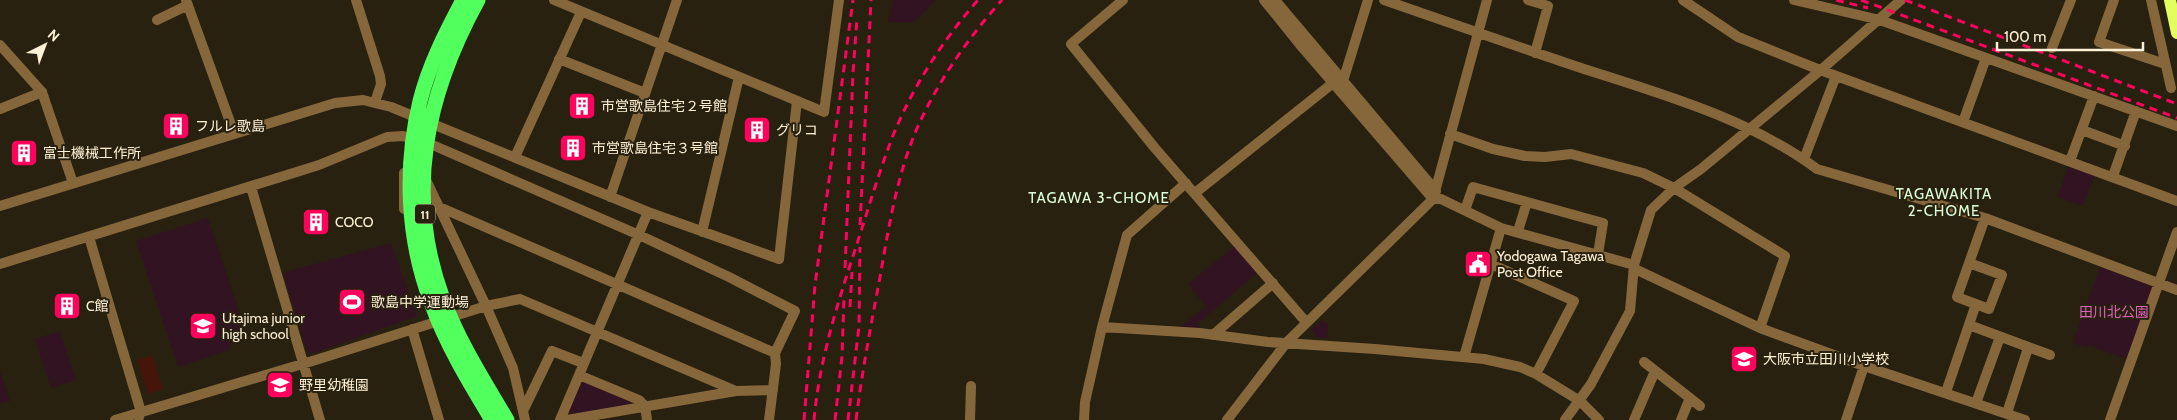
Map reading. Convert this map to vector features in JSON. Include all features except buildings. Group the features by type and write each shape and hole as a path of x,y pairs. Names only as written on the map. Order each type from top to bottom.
{"highway":[{"name":"11","path":"463,0 438,52 421,100 412,149 411,208 416,249 431,303 456,357 492,420"},
{"name":"11","path":"480,0 450,57 434,103 425,152 423,179 426,226 436,275 444,300 469,353 507,420"}],"main road":[{"path":"2170,0 2177,33"}],"street":[{"path":"356,0 380,76 381,84 376,102"},
{"path":"480,0 442,71 412,139 404,174 404,209 418,285 431,322 447,355 484,420"},
{"path":"554,0 824,112 838,0"},
{"path":"610,197 677,0"},
{"path":"1123,0 1071,44 1226,231 1306,322"},
{"path":"1264,0 1411,159 1434,195 1441,199 1501,228 1598,254 1634,267 1760,328 1864,366 2025,420"},
{"path":"1275,0 1338,82"},
{"path":"1195,193 1338,82 1368,0"},
{"path":"1384,0 1671,97 1748,128 1804,159 1818,169 1830,174 1985,218 2177,290"},
{"path":"1227,420 1287,342 1434,195 1487,0"},
{"path":"1528,0 1548,6 1535,52"},
{"path":"1683,0 1738,37 1836,76 2177,200"},
{"path":"1794,0 1880,20 2177,126"},
{"path":"1564,420 1580,401 1605,361 1630,311 1634,267 1651,210 1674,188 1700,169 1820,70 1901,0"},
{"path":"2052,48 2071,0"},
{"path":"2114,0 2099,42 2165,64"},
{"path":"2149,1 2170,88"},
{"path":"2149,1 2177,11"},
{"path":"157,20 187,3 234,133"},
{"path":"515,157 581,12"},
{"path":"0,45 42,92 73,183"},
{"path":"1963,122 1986,58"},
{"path":"559,59 645,93"},
{"path":"1804,159 1836,76"},
{"path":"702,232 739,77"},
{"path":"0,108 42,92"},
{"path":"2070,161 2094,96"},
{"path":"0,206 335,103 364,100 376,102 420,118 648,212 779,259 797,101"},
{"path":"2113,176 2136,111"},
{"path":"2082,130 2125,146"},
{"path":"1450,134 1493,149 1525,156 1545,157 1571,154 1643,173 1674,188 1785,256 1760,328"},
{"path":"0,264 327,163 395,135 435,146 639,235 729,277 795,311 775,353 776,364 769,420"},
{"path":"412,139 425,179 486,306 513,368 524,416"},
{"path":"1084,420 1085,402 1102,327 1127,235 1186,183"},
{"path":"1465,210 1473,186 1604,223 1598,254"},
{"path":"251,187 320,420"},
{"path":"1518,232 1528,202"},
{"path":"437,206 775,353"},
{"path":"560,420 648,212"},
{"path":"1969,263 2002,275 1989,309 1957,298 1969,263 1985,218"},
{"path":"1464,357 1501,228"},
{"path":"2110,420 2177,232"},
{"path":"89,237 140,416"},
{"path":"1491,264 1574,301 1536,374"},
{"path":"1213,335 1273,283"},
{"path":"115,420 140,416 431,322 486,306 520,299 597,330 736,391"},
{"path":"1946,392 1976,304"},
{"path":"1968,325 2050,355"},
{"path":"1102,327 1464,357 1520,367 1536,374 1580,401 1599,420"},
{"path":"412,329 439,420"},
{"path":"1976,403 2000,337"},
{"path":"2007,413 2028,348"},
{"path":"524,416 552,351 583,364"},
{"path":"1644,362 1700,406"},
{"path":"1846,420 1864,366"},
{"path":"1634,420 1654,371"},
{"path":"579,375 639,400 645,406 647,420"},
{"path":"970,420 971,386"},
{"path":"567,420 736,391 773,390"},
{"path":"1681,420 1690,398"}],"green space":[{"path":"893,0 936,0 913,22 888,22"},
{"path":"2069,165 2095,174 2083,206 2058,197"},
{"path":"208,218 247,336 233,340 229,350 178,367 136,241"},
{"name":"歌島中学運動場","path":"391,243 417,316 314,353 307,352 283,273"},
{"path":"1235,246 1258,272 1197,324 1201,329 1180,327 1206,306 1188,284"},
{"name":"田川北公園","path":"2100,267 2150,285 2153,290 2127,359 2088,345 2087,348 2073,343"},
{"path":"1322,320 1325,324 1328,322 1327,338 1315,337 1312,329"},
{"path":"60,331 76,380 51,388 35,339"},
{"path":"0,371 10,401 0,404"},
{"path":"586,380 630,400 629,405 572,415 569,411 582,382"}],"shaded area":[{"path":"152,355 163,389 148,394 137,360"}],"railway":[{"path":"804,420 815,285 853,0"},
{"path":"860,225 871,0"},
{"path":"814,420 824,355 835,313 892,138 909,101 940,48 978,0"},
{"path":"856,420 890,219 904,163 918,126 935,92 966,44 1002,0"},
{"path":"1836,0 1868,8"},
{"path":"1861,0 2177,118"},
{"path":"1905,0 2177,104"},
{"path":"845,268 857,18"},
{"path":"848,420 859,326 860,247"},
{"path":"850,307 852,272"},
{"path":"835,420 842,356 844,298"}],"place":[{"name":"市営歌島住宅２号館","path":"582,106"},
{"name":"フルレ歌島","path":"176,126"},
{"name":"グリコ","path":"757,130"},
{"name":"市営歌島住宅３号館","path":"573,148"},
{"name":"富士機械工作所","path":"24,153"},
{"name":"COCO","path":"316,222"},
{"name":"Yodogawa Tagawa Post Office","path":"1478,264"},
{"name":"歌島中学運動場","path":"352,302"},
{"name":"C館","path":"67,306"},
{"name":"Utajima junior high school","path":"203,326"},
{"name":"大阪市立田川小学校","path":"1744,359"},
{"name":"野里幼稚園","path":"280,385"}],"district":[{"name":"TAGAWA 3-CHOME","path":"1099,198"},
{"name":"TAGAWAKITA 2-CHOME","path":"1944,202"}]}
